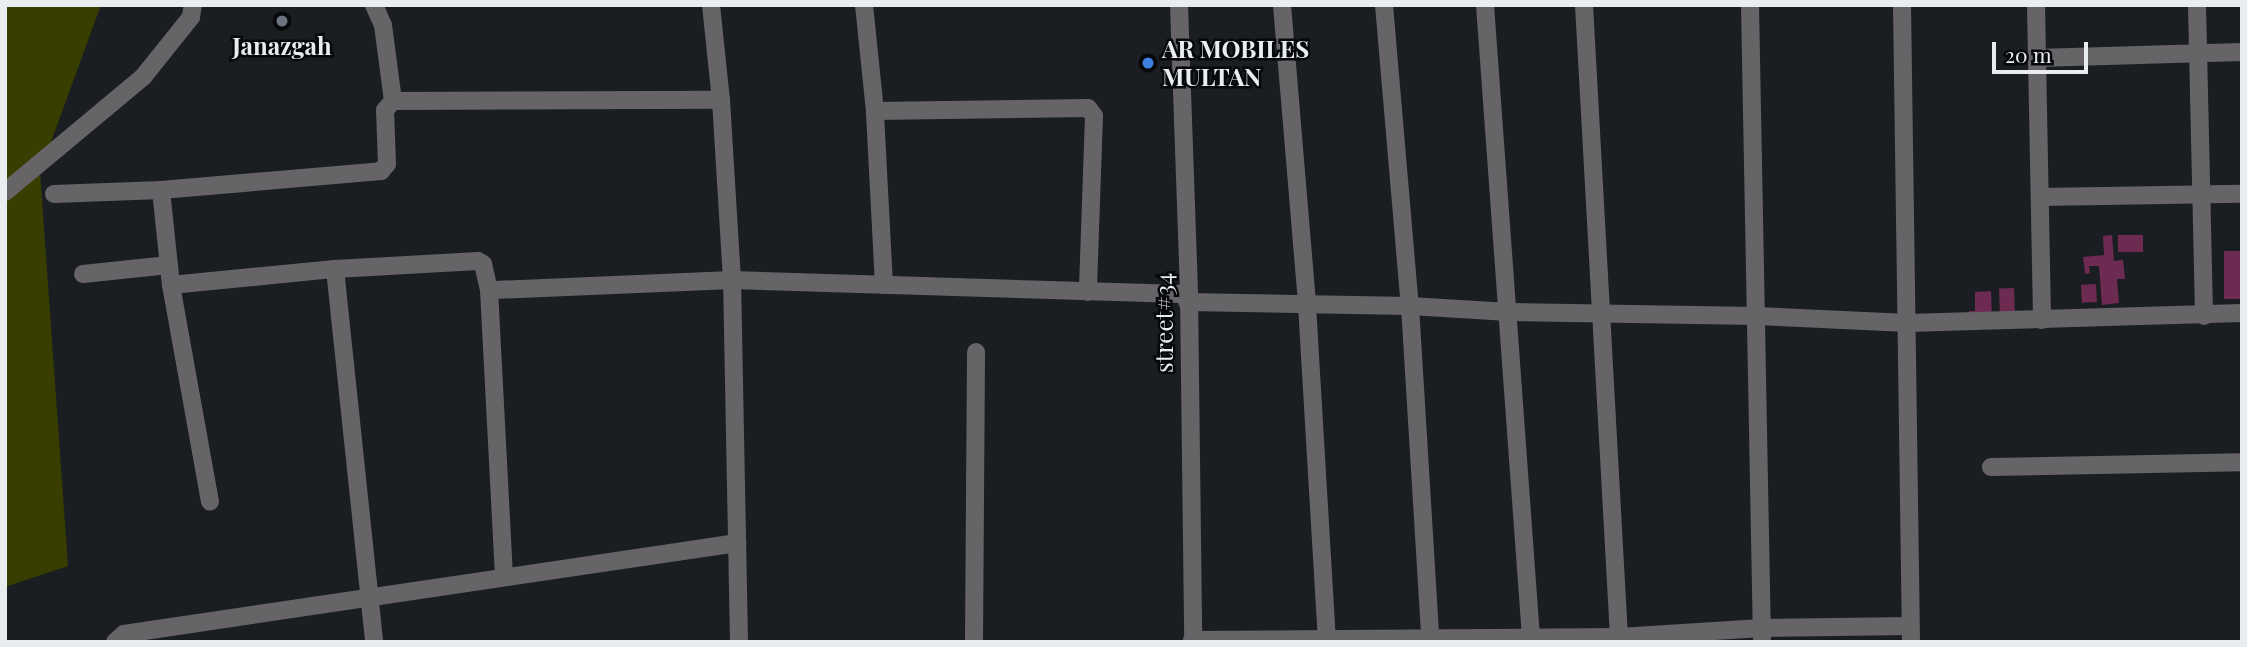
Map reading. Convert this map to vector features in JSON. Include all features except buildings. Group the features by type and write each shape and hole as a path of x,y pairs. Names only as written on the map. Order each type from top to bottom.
{"street":[{"path":"5,192 142,77 191,17 193,5"},
{"path":"374,5 383,25 393,101"},
{"path":"711,5 721,100 732,280 739,642"},
{"path":"864,5 875,111 884,285"},
{"name":"street#34","path":"1179,5 1188,298 1193,641"},
{"path":"1282,5 1307,305 1327,639"},
{"path":"1384,5 1410,306 1430,636"},
{"path":"1485,5 1531,638"},
{"path":"1584,5 1619,637"},
{"path":"1750,5 1762,635"},
{"path":"1193,641 1430,636 1531,638 1911,634 1902,5"},
{"path":"2036,5 2042,320"},
{"path":"2197,5 2204,316"},
{"path":"2037,58 2242,52"},
{"path":"54,194 161,190 381,171 387,164 385,110 393,101 721,100"},
{"path":"875,111 1088,108 1094,116 1088,292"},
{"path":"161,190 171,285 210,502"},
{"path":"2040,197 2242,194"},
{"path":"171,285 335,269 478,261 484,264 489,290 505,577"},
{"path":"82,274 169,265"},
{"path":"335,269 374,642"},
{"path":"489,290 732,280 1088,292 1307,305 1756,316 1908,323 2242,313"},
{"path":"974,642 976,352"},
{"path":"1991,467 2242,461"},
{"path":"115,642 124,634 371,595 737,543"}],"green space":[{"path":"101,5 40,172 68,566 5,587 5,6"}],"place":[{"name":"Janazgah","path":"282,21"},
{"name":"AR MOBILES MULTAN","path":"1148,63"}]}
